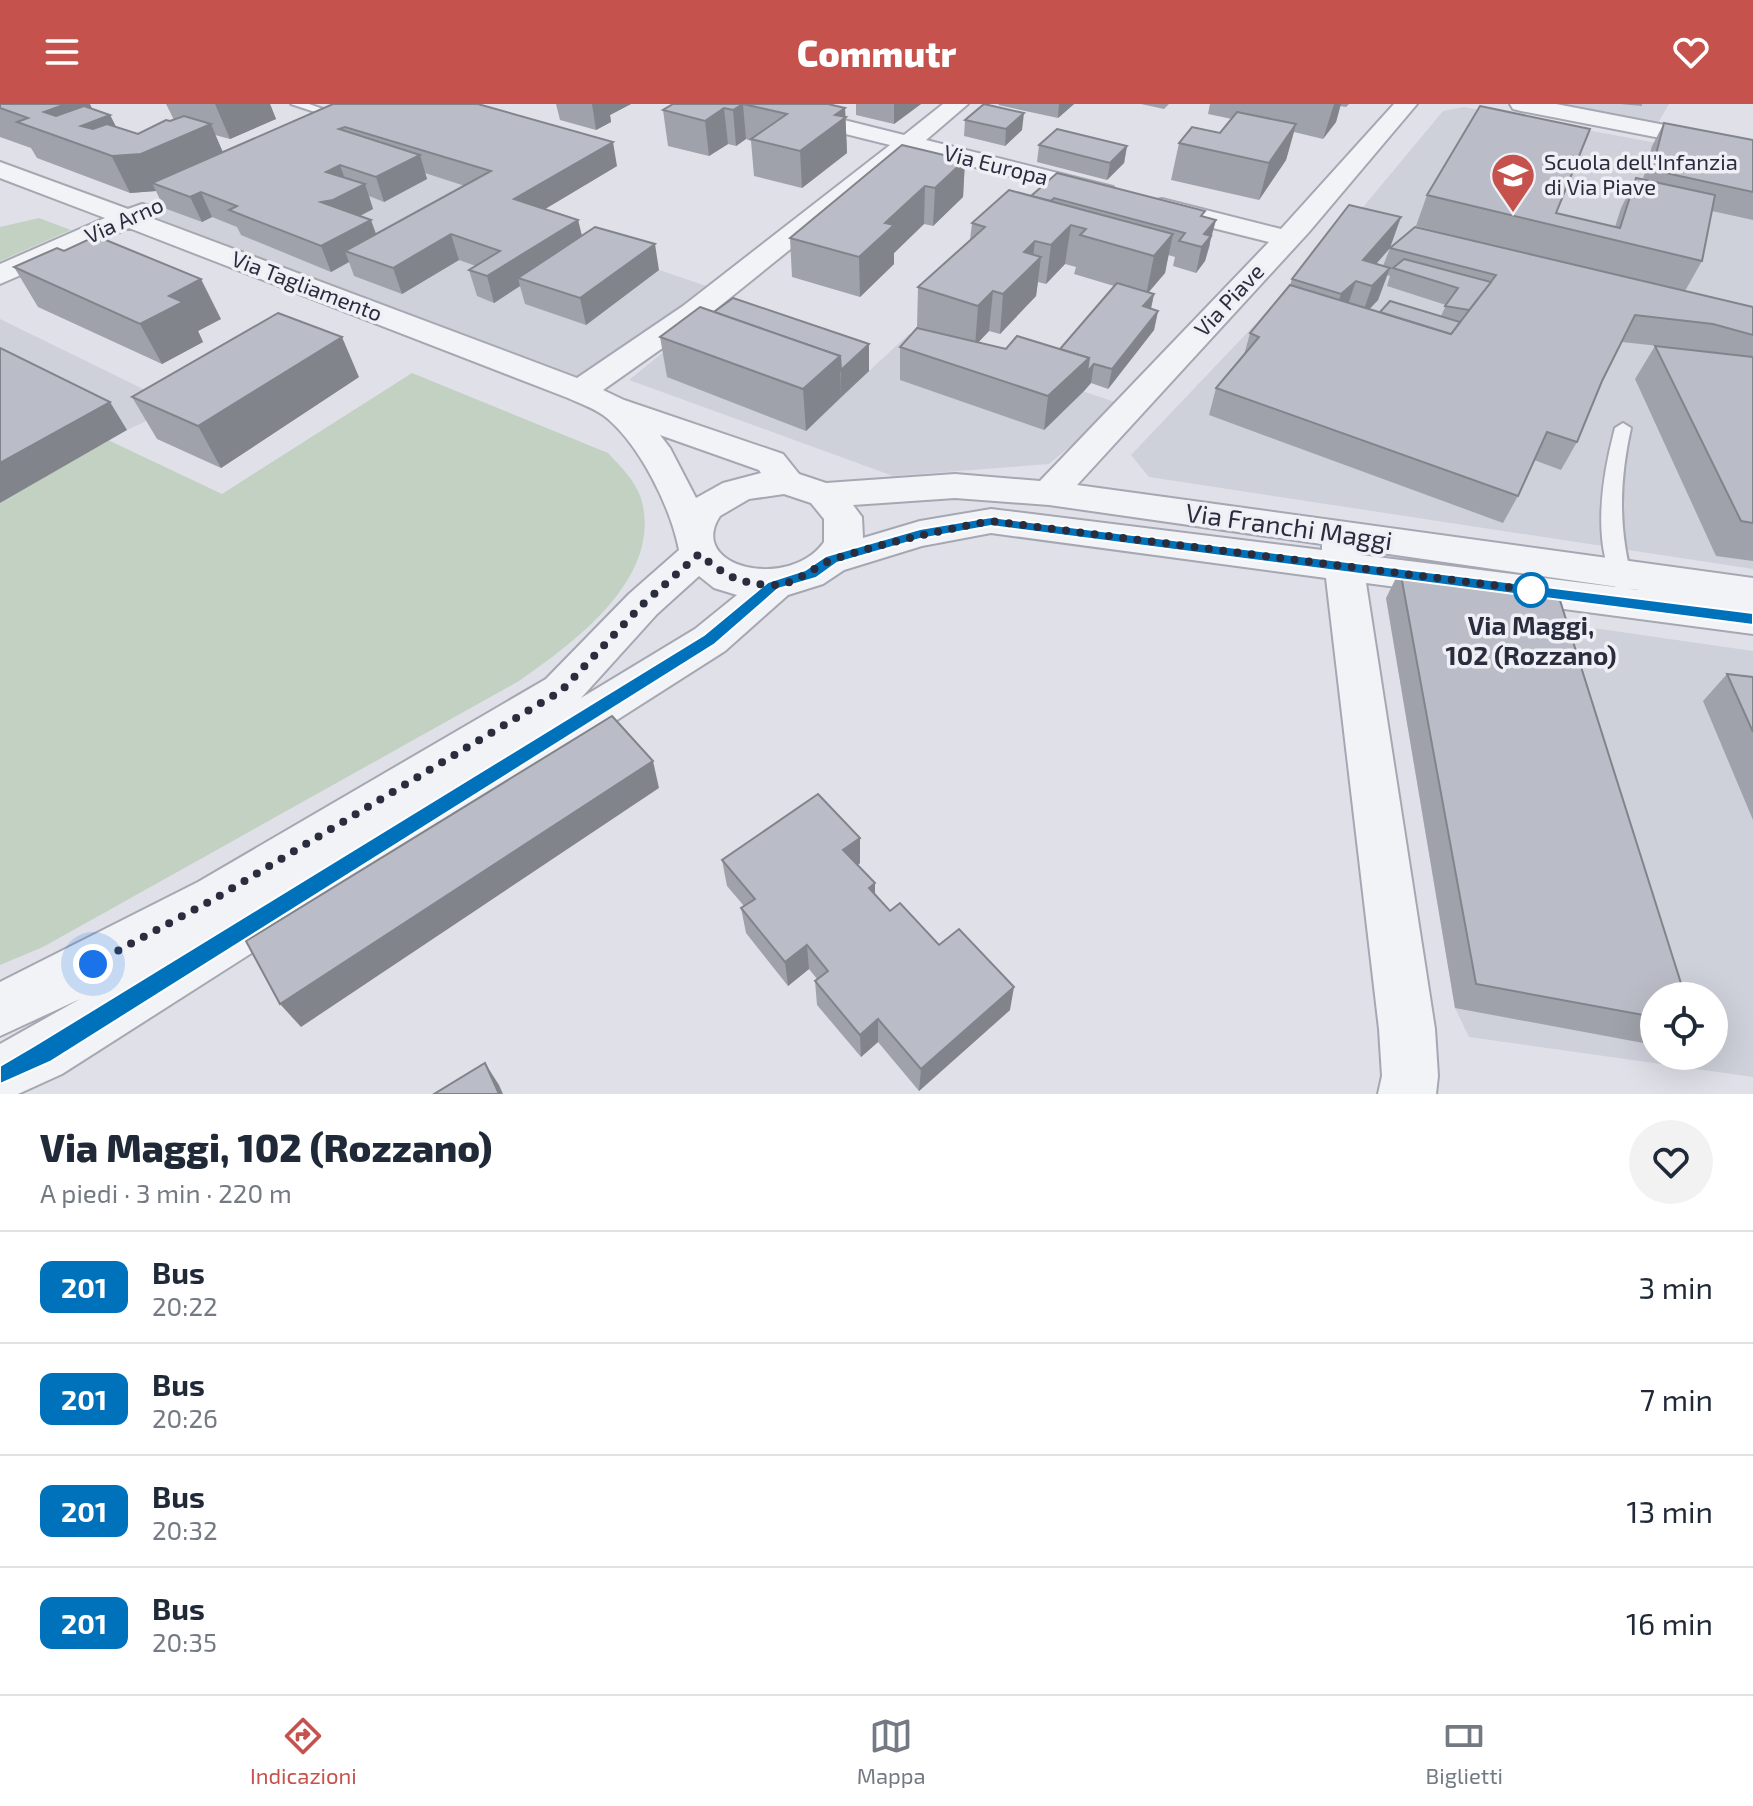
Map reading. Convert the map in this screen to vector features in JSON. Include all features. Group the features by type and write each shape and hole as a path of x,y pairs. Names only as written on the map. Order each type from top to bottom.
{"street":[{"name":"Via Europa","path":"753,104 1286,238"},
{"path":"580,391 694,312 957,104"},
{"name":"Via Piave","path":"1049,493 1406,104"},
{"path":"1521,104 1753,149"},
{"path":"317,132 357,114"},
{"name":"Via Tagliamento","path":"0,169 580,391 612,407 771,462 786,482"},
{"name":"Via Arno","path":"0,275 159,204"},
{"name":"Via Tagliamento","path":"612,407 653,448 697,542"},
{"path":"0,1009 43,991 216,898 561,691 697,542 708,506 729,492 757,483 786,482 824,495 843,517 843,541 831,560 811,574 773,586 710,640 42,1054 0,1073"},
{"name":"Via Franchi Maggi","path":"824,495 955,486 1049,493 1342,550"},
{"name":"Via Franchi Maggi","path":"831,560 920,534 991,521 1342,550 1624,587 1753,592"},
{"path":"697,542 729,578 773,586"},
{"path":"1342,550 1407,1029 1410,1076 1407,1094"},
{"name":"Via Franchi Maggi","path":"1624,587 1753,619"}],"lane":[{"path":"297,104 357,114"},
{"path":"1623,428 1617,451 1610,514 1624,587"}],"shaded area":[{"path":"379,104 521,223 721,291 580,391 130,217"},
{"path":"1553,104 1669,104 1658,123"},
{"path":"1464,107 1753,161 1753,569 1149,477 1131,455 1339,236 1443,111"},
{"path":"708,316 869,371 909,334 1121,404 1049,464 893,476 629,380"},
{"path":"0,319 178,406 127,430 0,503"},
{"path":"1386,598 1753,651 1753,1077 1703,1070 1728,1070 1728,982 1640,982 1640,1061 1469,1037 1455,1008"}],"green space":[{"path":"39,218 71,230 0,261 0,227"},
{"path":"412,373 608,453 631,479 641,498 645,527 640,554 627,580 588,627 519,681 43,947 0,965 0,503 108,440 222,494"}],"building":[{"path":"0,104 66,104 44,112 56,116 84,106 110,115 81,126 93,129 107,124 138,134 166,120 184,116 211,124 141,154 112,156 17,122 28,118 0,108"},
{"path":"333,104 478,104 613,142 514,199 578,220 487,276 469,270 500,251 451,234 393,268 345,251 491,171 345,127 339,129 420,155 376,177 340,165 326,172 365,184 333,200 321,202 371,220 321,246 229,210 237,206 201,192 190,197 152,183"},
{"path":"673,104 743,104 733,110 724,108 705,121 663,110"},
{"path":"743,104 828,104 845,108 835,115 846,117 800,151 751,139 787,114"},
{"path":"984,104 1024,113 1006,129 965,120"},
{"path":"1480,106 1590,129 1556,213 1620,228 1636,178 1715,195 1702,261 1427,195"},
{"path":"1237,112 1296,124 1269,163 1179,143 1192,127 1220,133"},
{"path":"1664,123 1753,140 1753,192 1652,170"},
{"path":"1057,129 1127,146 1110,163 1039,145"},
{"path":"902,145 965,160 935,188 925,186 885,223 894,225 859,257 790,238"},
{"path":"1057,173 1205,211 1201,216 1216,220 1204,234 1211,236 1202,247 1179,241 1185,233 1054,198 1051,201 1031,196"},
{"path":"1009,190 1173,234 1154,256 1080,235 1086,229 1071,225 1051,245 1035,241 1024,252 1041,257 1003,294 993,291 978,306 918,287 985,227 972,223"},
{"path":"1349,205 1401,217 1363,260 1390,268 1372,286 1356,281 1341,294 1292,279"},
{"path":"595,227 655,244 580,298 518,278"},
{"path":"1415,227 1753,307 1753,335 1713,324 1635,315 1602,381 1577,442 1547,432 1518,496 1216,388 1259,337 1250,333 1290,285 1451,334 1496,275 1390,248"},
{"path":"96,236 201,279 169,296 183,302 140,324 14,267 57,248 64,251"},
{"path":"1404,259 1491,282 1469,310 1445,306 1458,288 1393,268"},
{"path":"1117,283 1154,294 1143,306 1158,311 1112,369 1094,364 1087,372 1089,358 1060,349"},
{"path":"733,298 869,344 841,370 840,356 714,312"},
{"path":"1390,301 1460,322 1451,334 1380,312"},
{"path":"700,307 840,356 803,389 660,337"},
{"path":"278,313 342,337 198,426 132,397"},
{"path":"917,328 1006,349 1017,336 1089,358 1048,396 900,347"},
{"path":"1655,346 1753,357 1753,523 1741,521"},
{"path":"0,348 110,402 0,463"},
{"path":"1400,570 1557,591 1681,982 1640,982 1640,1014 1476,984"},
{"path":"1727,674 1753,677 1753,732"},
{"path":"612,716 653,761 280,1004 246,941"},
{"path":"818,794 860,838 843,850 875,883 869,888 890,911 900,903 939,945 959,929 1014,987 921,1069 878,1019 860,1035 815,981 828,971 807,945 785,962 741,908 755,899 722,860"},
{"path":"485,1063 499,1094 434,1094"}],"bus line":[{"name":"201","path":"0,1073 42,1054 710,640 773,586 811,574 831,560 920,534 991,521 1753,619"}],"place":[{"name":"Scuola dell'Infanzia di Via Piave","path":"1513,214"},
{"name":"Via Maggi, 102 (Rozzano)","path":"1531,590"}],"route":[{"path":"93,964 216,898 561,691 643,604 699,554 729,578 773,586 811,574 831,560 920,534 991,521 1531,590"}]}
